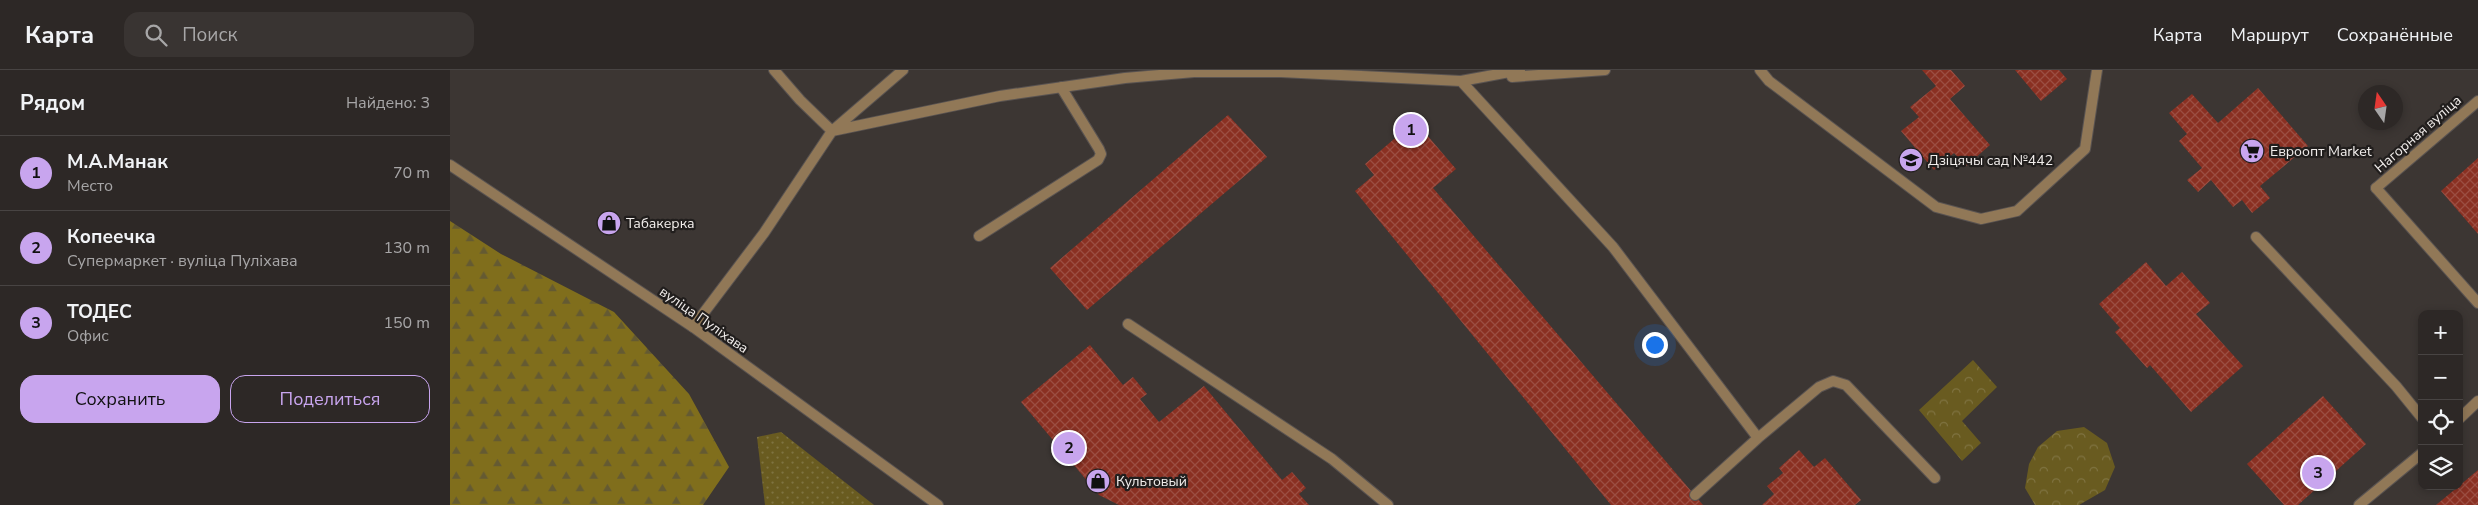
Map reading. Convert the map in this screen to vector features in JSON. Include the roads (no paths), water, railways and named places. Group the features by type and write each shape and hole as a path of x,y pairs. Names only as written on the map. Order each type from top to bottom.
{"street":[{"path":"774,70 800,100 832,131"},
{"path":"693,328 764,233 832,131 903,70"},
{"path":"1461,81 1520,70"},
{"path":"832,131 1000,96 1194,72 1343,72 1461,81 1605,70"},
{"path":"1760,70 1769,81 1936,207 1981,219 2017,211 2085,150 2097,70"},
{"path":"1461,81 1613,247 1758,438"},
{"path":"979,236 1098,160 1101,154 1099,149 1061,87"},
{"name":"Нагорная вуліца","path":"2478,101 2376,188 2478,304"},
{"name":"вуліца Пуліхава","path":"450,165 693,328 938,505"},
{"path":"2256,237 2396,386 2418,413"},
{"path":"1128,324 1332,459 1388,505"},
{"path":"1695,495 1758,438 1819,387 1833,381 1846,385 1935,478"},
{"path":"2463,415 2478,401"},
{"path":"2360,505 2418,456"}],"place":[{"name":"М.А.Манак","path":"1411,130"},
{"name":"Евроопт Market","path":"2252,151"},
{"name":"Дзіцячы сад №442","path":"1911,160"},
{"name":"Табакерка","path":"609,223"},
{"name":"Копеечка","path":"1069,448"},
{"name":"ТОДЕС","path":"2318,473"},
{"name":"Культовый","path":"1098,481"}]}
